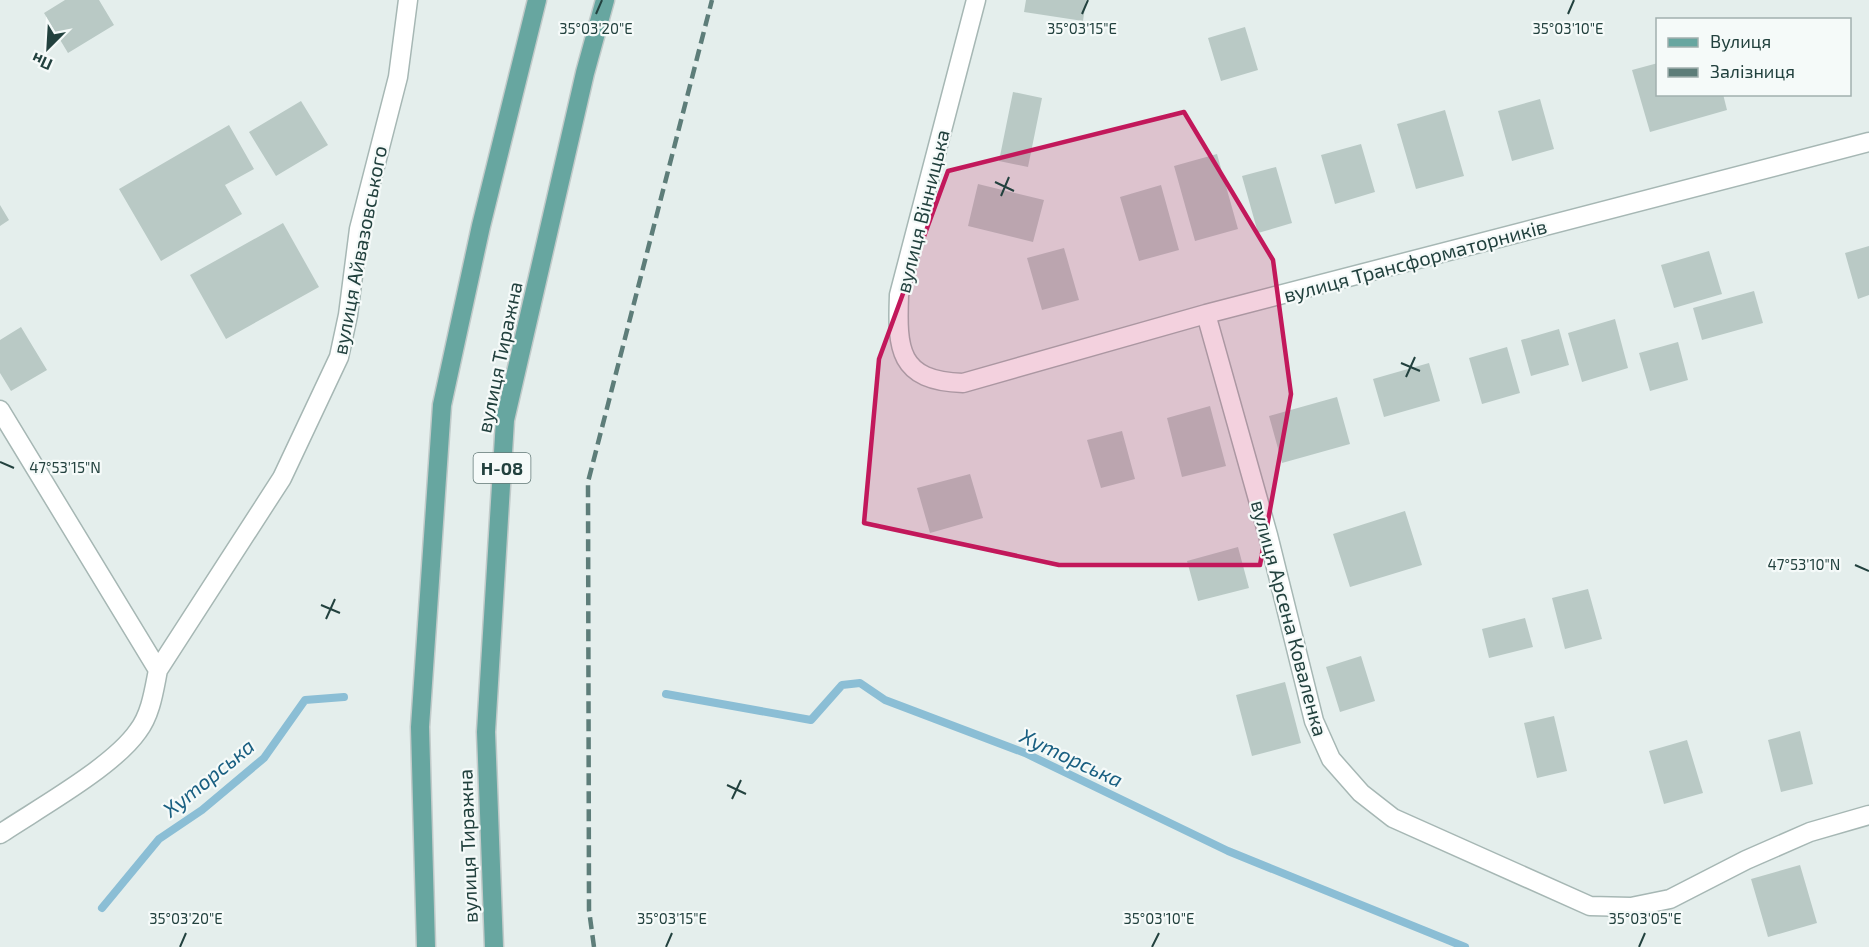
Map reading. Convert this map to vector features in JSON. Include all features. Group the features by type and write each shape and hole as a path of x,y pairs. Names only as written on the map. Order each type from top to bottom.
{"main road":[{"path":"426,947 420,727 441,405 481,226 537,0"},
{"name":"вулиця Тиражна","path":"494,947 486,732 505,420 585,73 605,0"}],"street":[{"name":"вулиця Айвазовського","path":"0,834 120,753 139,730 150,705 158,670 282,478 339,357 348,315 359,229 398,77 408,0"},
{"name":"вулиця Вінницька","path":"963,383 937,382 918,371 904,358 898,336 899,295 976,0"},
{"name":"вулиця Трансформаторників","path":"963,383 1206,314 1869,142"},
{"name":"вулиця Арсена Коваленка","path":"1206,314 1268,535 1314,721 1331,759 1361,793 1392,818 1590,906 1631,908 1670,899 1746,860 1810,832 1869,814"},
{"path":"0,410 158,670"}],"highlighted area":[{"path":"1184,112 1273,260 1291,394 1260,565 1059,565 864,523 879,359 948,171"}],"building":[{"path":"65,0 99,0 114,25 68,53 44,13"},
{"path":"1026,0 1086,0 1083,21 1024,12"},
{"path":"1245,27 1258,70 1221,81 1208,38"},
{"path":"1656,64 1656,96 1724,96 1727,110 1650,132 1632,70"},
{"path":"1013,92 1042,98 1028,167 999,161"},
{"path":"1540,99 1554,149 1512,161 1498,111"},
{"path":"301,101 328,145 276,176 249,132"},
{"path":"1445,110 1464,176 1416,189 1397,124"},
{"path":"229,125 254,169 225,185 242,214 161,261 119,189"},
{"path":"1361,144 1375,192 1335,204 1321,155"},
{"path":"1217,154 1238,229 1195,241 1174,166"},
{"path":"1276,167 1292,223 1258,233 1242,176"},
{"path":"978,184 1044,200 1033,242 968,226"},
{"path":"1161,185 1179,250 1139,261 1120,197"},
{"path":"0,205 9,220 0,226"},
{"path":"283,223 319,287 226,339 190,275"},
{"path":"1869,246 1869,295 1858,299 1845,253"},
{"path":"1064,248 1079,300 1042,310 1027,258"},
{"path":"1709,251 1722,294 1674,308 1661,265"},
{"path":"1754,291 1763,323 1702,340 1693,308"},
{"path":"1615,319 1628,368 1582,382 1568,333"},
{"path":"21,327 47,370 11,391 0,373 0,340"},
{"path":"1559,329 1569,365 1531,376 1521,340"},
{"path":"1678,342 1688,380 1650,391 1639,353"},
{"path":"1507,347 1520,393 1482,404 1469,358"},
{"path":"1429,363 1440,401 1384,417 1373,379"},
{"path":"1337,397 1350,444 1282,463 1269,416"},
{"path":"1210,406 1226,466 1182,477 1167,418"},
{"path":"1122,431 1135,479 1101,488 1087,440"},
{"path":"970,474 983,518 930,533 917,488"},
{"path":"1405,511 1422,565 1350,587 1333,534"},
{"path":"1238,547 1249,588 1198,601 1187,561"},
{"path":"1588,589 1602,639 1565,649 1552,598"},
{"path":"1525,618 1533,647 1489,658 1482,629"},
{"path":"1361,656 1375,701 1340,712 1326,667"},
{"path":"1285,682 1301,743 1252,756 1236,695"},
{"path":"1554,716 1567,771 1537,778 1524,723"},
{"path":"1800,731 1813,784 1781,792 1768,740"},
{"path":"1687,740 1703,793 1664,804 1649,751"},
{"path":"1800,865 1817,923 1768,937 1751,879"}],"waterway":[{"name":"Хуторська","path":"666,694 811,720 842,685 860,683 885,700 1025,753 1228,851 1465,947"},
{"name":"Хуторська","path":"102,908 159,839 202,810 264,758 305,700 344,697"}],"railway":[{"path":"594,947 589,910 588,482 712,0"}]}
